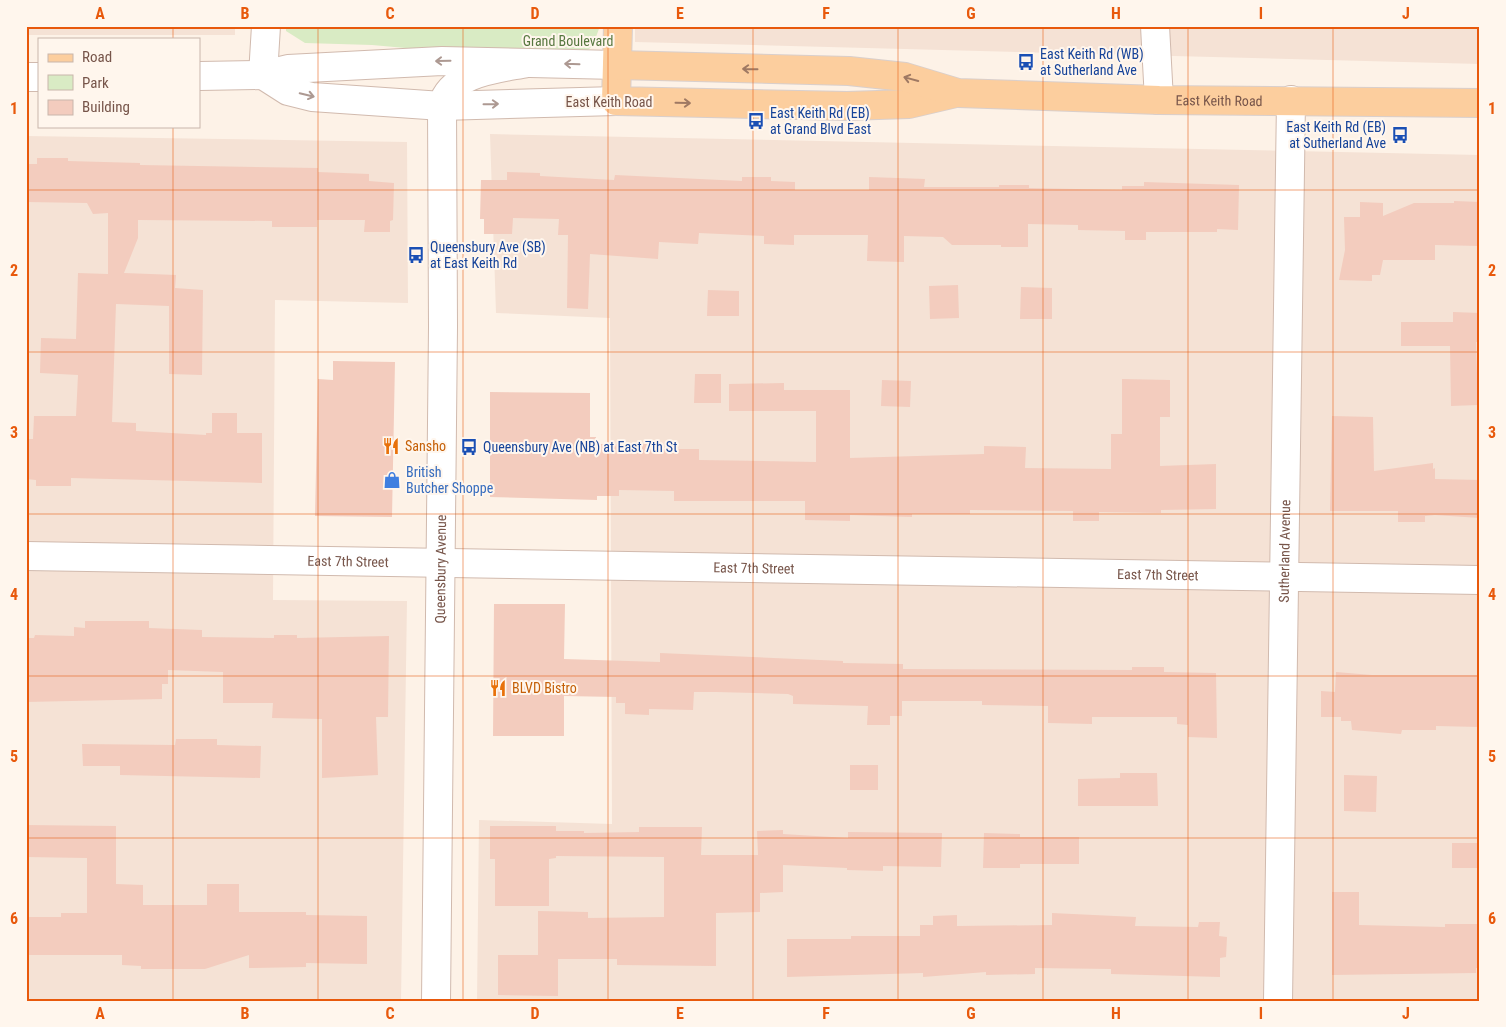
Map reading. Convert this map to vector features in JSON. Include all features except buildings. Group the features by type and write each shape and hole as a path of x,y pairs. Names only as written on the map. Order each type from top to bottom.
{"main road":[{"path":"616,101 618,26"},
{"name":"East Keith Road","path":"617,65 849,71 905,77 958,93"},
{"name":"East Keith Road","path":"616,101 847,106 909,104 958,93 1159,100 1480,103"}],"street":[{"path":"264,75 266,26"},
{"path":"1155,26 1159,100"},
{"name":"East Keith Road","path":"200,76 264,75 288,69 442,61 617,65"},
{"path":"442,106 445,94 461,81 493,70 527,63"},
{"path":"379,64 420,79 434,92 442,106"},
{"name":"East Keith Road","path":"264,75 288,91 312,97 442,106 616,101"},
{"name":"Sutherland Avenue","path":"1278,1001 1291,100"},
{"name":"Queensbury Avenue","path":"436,1001 442,562 442,106"},
{"name":"East 7th Street","path":"26,556 1480,580"}],"shaded area":[{"path":"26,26 235,26 235,35 26,35"},
{"path":"635,26 1480,26 1480,64 635,42"},
{"path":"490,134 1480,155 1480,1001 477,1001 479,820 612,824 610,318 496,313"},
{"path":"26,136 407,142 408,303 275,300 273,600 407,601 401,1001 26,1001"}],"green space":[{"name":"Grand Boulevard","path":"286,26 600,26 593,45 586,52 439,51 372,45 305,43 286,31"}],"place":[{"name":"East Keith Rd (WB) at Sutherland Ave","path":"1026,62"},
{"name":"East Keith Rd (EB) at Grand Blvd East","path":"756,121"},
{"name":"East Keith Rd (EB) at Sutherland Ave","path":"1400,135"},
{"name":"Queensbury Ave (SB) at East Keith Rd","path":"416,255"},
{"name":"Sansho","path":"391,446"},
{"name":"Queensbury Ave (NB) at East 7th St","path":"469,447"},
{"name":"British Butcher Shoppe","path":"392,480"},
{"name":"BLVD Bistro","path":"498,688"}]}
